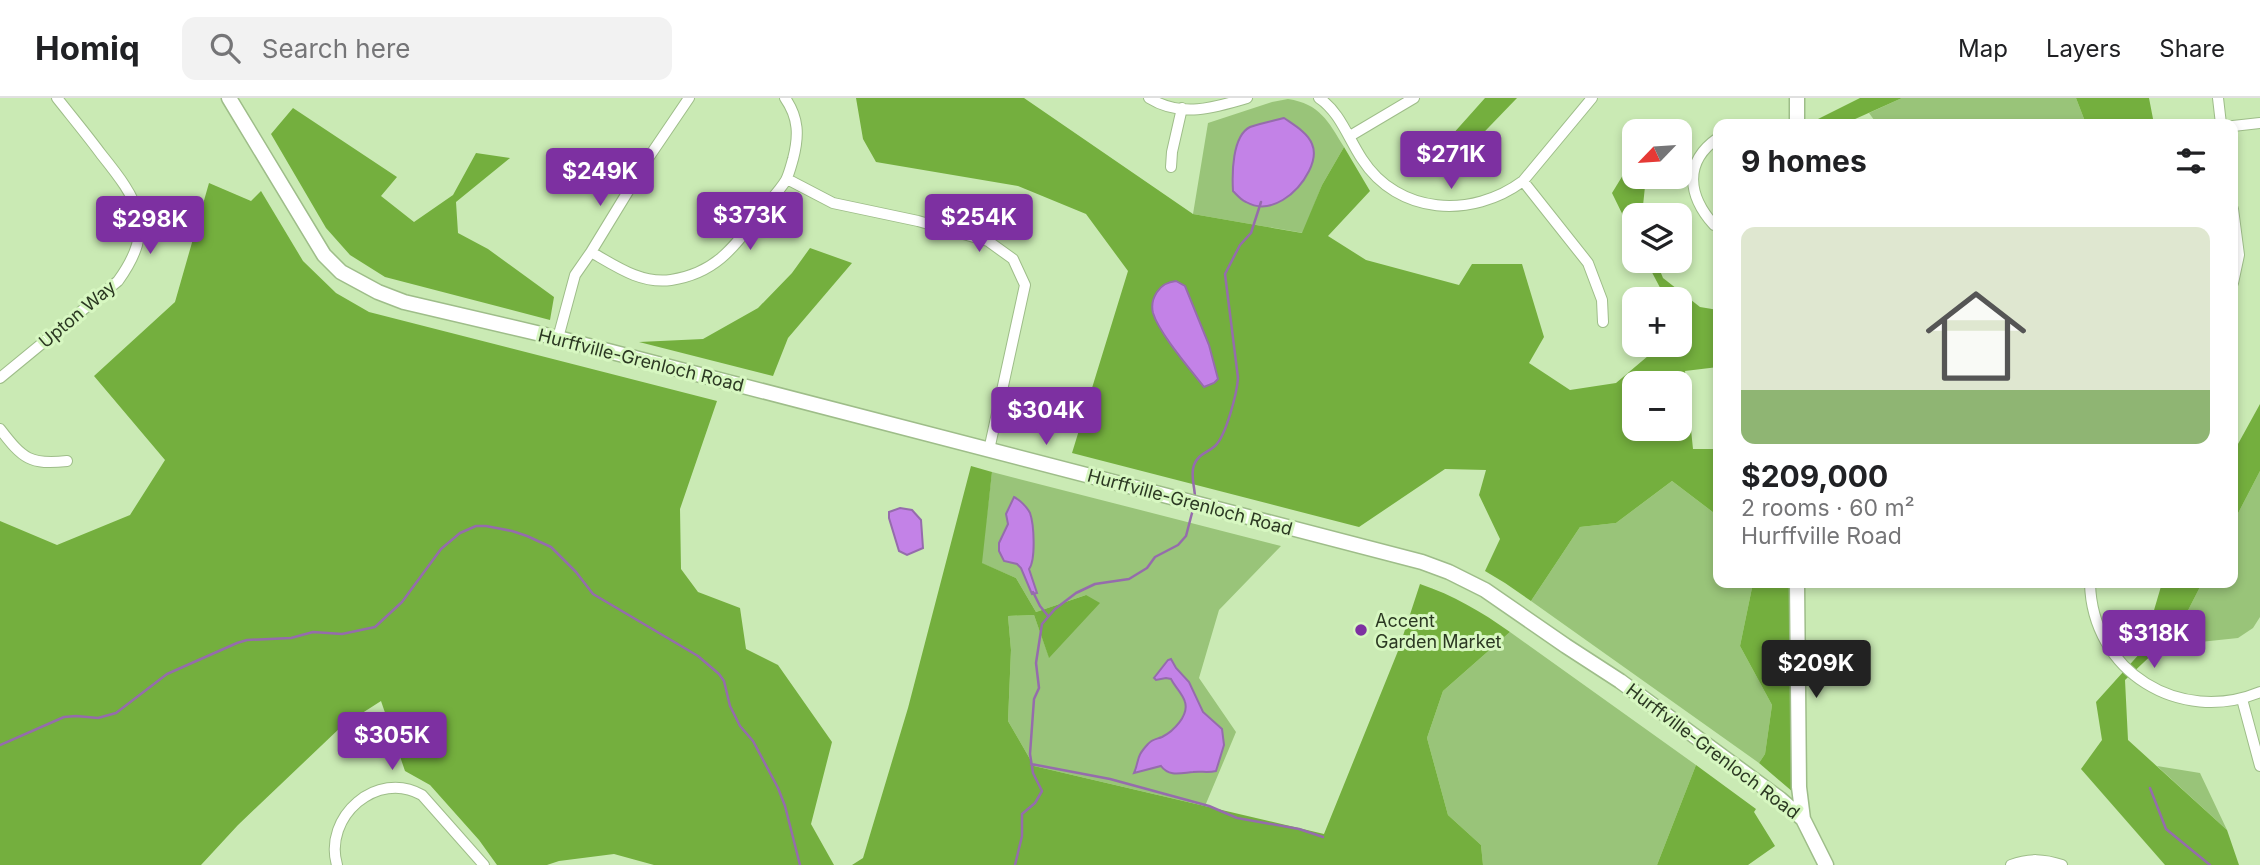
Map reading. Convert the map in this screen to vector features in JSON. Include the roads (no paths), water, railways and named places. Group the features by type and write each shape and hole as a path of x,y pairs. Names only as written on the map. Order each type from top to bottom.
{"main road":[{"name":"Hurffville-Grenloch Road","path":"229,98 324,255 341,272 378,292 404,302 558,338 1422,562 1449,572 1485,590 1620,681 1744,771 1803,819 1826,865"},
{"path":"1797,98 1797,119"},
{"path":"1797,588 1799,787 1803,819"}],"street":[{"path":"558,338 575,275 689,98"},
{"path":"592,252 641,278 669,280 708,268 730,251 787,179 799,130 794,112 785,98"},
{"path":"1149,98 1171,107 1204,110 1247,98"},
{"path":"1318,98 1330,105 1362,159 1376,177 1414,200 1439,207 1462,206 1488,200 1511,190 1523,181 1591,98"},
{"path":"1350,136 1414,98"},
{"path":"2218,98 2220,119"},
{"name":"Upton Way","path":"0,378 118,281 132,260 139,237 139,215 129,190 59,99"},
{"path":"1171,167 1182,108"},
{"path":"2238,125 2260,123"},
{"path":"1713,142 1696,162 1693,182 1696,200 1713,224"},
{"path":"787,179 833,203 988,241 1013,259 1025,285 989,450"},
{"path":"1523,181 1588,263 1602,300 1602,322"},
{"path":"2238,247 2238,268"},
{"path":"0,429 18,450 34,461 67,461"},
{"path":"2092,588 2094,612 2104,636 2121,662 2141,681 2165,694 2190,701 2216,703 2242,699 2260,692"},
{"path":"2242,699 2260,766"},
{"path":"337,865 334,845 342,821 368,795 384,788 395,787 410,789 422,796 484,865"},
{"path":"2011,865 2042,859 2062,865"}],"waterway":[{"path":"1195,498 1194,465 1200,456 1219,441 1230,414 1238,378 1225,274 1240,245 1251,233 1261,202"},
{"path":"1015,865 1022,836 1022,814 1035,803 1042,791 1033,773 1030,754 1034,699 1039,688 1036,663 1042,624 1055,609 1076,593 1095,584 1129,579 1147,568 1155,557 1178,545 1186,536 1192,513"},
{"path":"0,745 64,717 98,718 116,713 167,674 237,643 291,638 313,632 342,634 375,627 402,602 441,549 460,533 476,526 486,526 512,531 551,547 593,594 698,656 719,674 740,726 753,741 778,788 800,865"},
{"path":"1033,592 1048,616"},
{"path":"1031,764 1110,779 1209,806 1237,818 1299,829 1323,837"},
{"path":"2150,788 2166,829 2210,865"}],"place":[{"name":"Accent Garden Market","path":"1361,630"}]}
